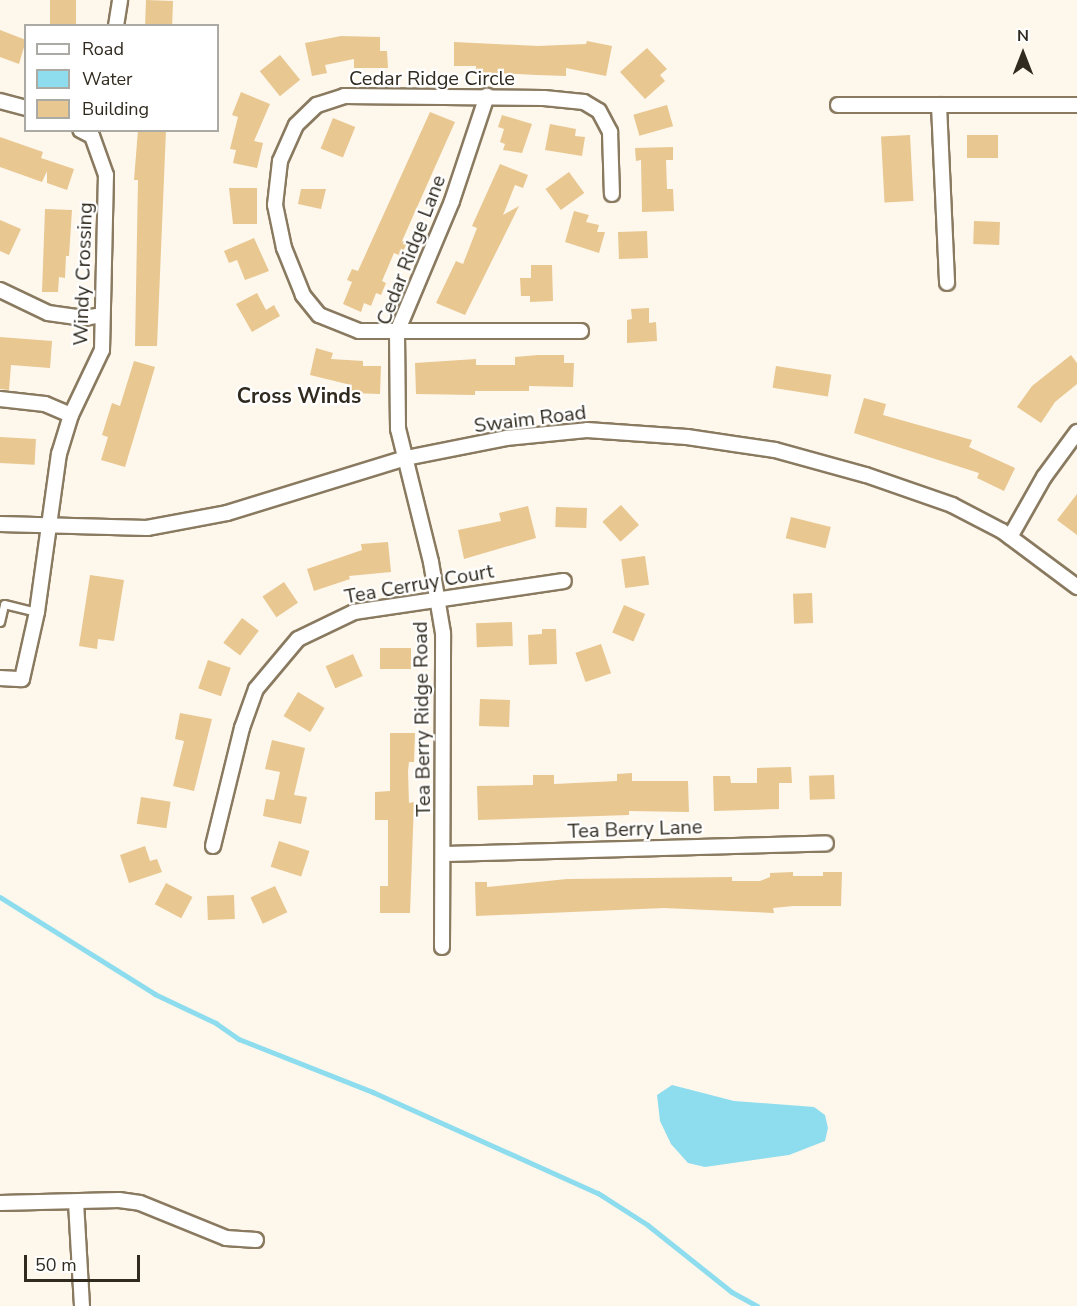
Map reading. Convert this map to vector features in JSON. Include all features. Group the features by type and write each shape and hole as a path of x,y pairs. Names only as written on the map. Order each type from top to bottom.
{"street":[{"path":"116,24 120,0"},
{"name":"Cedar Ridge Circle","path":"581,331 359,331 319,315 303,295 287,256 274,205 280,162 296,125 318,105 335,99 371,95 487,96 584,102 598,111 610,132 612,194"},
{"name":"Cedar Ridge Lane","path":"406,459 398,429 397,332 452,201 487,96"},
{"path":"0,101 24,107"},
{"path":"838,105 1077,105"},
{"path":"939,105 946,283"},
{"name":"Windy Crossing","path":"0,678 22,679 37,612 59,454 71,415 102,350 106,175 89,132"},
{"path":"0,290 48,313 84,318 102,315"},
{"path":"0,399 45,404 71,415"},
{"name":"Swaim Road","path":"0,524 48,528 147,528 228,513 406,459 506,438 587,430 687,437 776,450 866,475 952,506 1010,537 1077,587"},
{"path":"1010,537 1044,477 1077,432"},
{"name":"Tea Berry Ridge Road","path":"406,459 443,633 442,947"},
{"name":"Tea Cerruy Court","path":"213,846 242,728 256,689 298,639 328,621 354,612 564,580"},
{"name":"Tea Berry Lane","path":"444,854 826,843"},
{"path":"76,1202 82,1306"},
{"path":"0,1203 140,1203 226,1238 256,1240"}],"lane":[{"path":"0,622 4,604 37,612"}],"water":[{"path":"672,1085 734,1101 814,1107 825,1115 828,1128 825,1141 789,1155 705,1167 688,1163 671,1144 660,1121 657,1095"}],"building":[{"path":"50,0 76,0 76,24 50,24"},
{"path":"146,0 173,1 172,24 145,24"},
{"path":"0,30 24,39 19,64 0,57"},
{"path":"341,36 380,37 380,51 387,51 388,68 354,68 354,59 325,65 327,73 312,76 305,43"},
{"path":"587,41 612,46 606,76 566,68 566,76 476,72 476,66 454,66 454,42 538,46 586,44"},
{"path":"647,48 667,69 660,75 665,81 645,99 620,72"},
{"path":"280,55 300,80 280,96 260,71"},
{"path":"241,92 270,104 254,141 263,143 257,168 233,163 236,150 230,149 238,117 232,115"},
{"path":"667,105 673,126 639,136 633,115"},
{"path":"430,112 455,122 402,241 407,243 401,256 394,253 382,281 386,283 381,295 376,293 371,306 364,303 361,312 343,304 352,282 347,280 352,269 358,271"},
{"path":"502,115 532,124 522,153 503,150 505,144 500,142 504,129 498,127"},
{"path":"333,118 355,127 343,158 321,149"},
{"path":"550,124 576,129 575,136 585,137 582,156 545,150"},
{"path":"138,132 166,132 157,346 135,346 138,180 134,180"},
{"path":"910,135 913,201 884,202 881,137"},
{"path":"967,135 998,135 998,158 967,158"},
{"path":"0,137 43,152 41,158 74,169 67,190 47,183 47,171 42,182 0,167"},
{"path":"673,147 673,160 666,160 667,189 673,189 674,211 642,212 641,160 636,161 635,148"},
{"path":"500,164 528,175 523,188 515,185 503,215 519,206 465,315 436,303 456,261 463,264 477,228 472,226"},
{"path":"569,172 584,193 561,210 546,189"},
{"path":"229,188 257,188 257,224 233,224"},
{"path":"301,189 326,189 321,209 298,204"},
{"path":"45,209 72,210 69,256 66,256 65,278 59,277 58,292 42,292"},
{"path":"574,211 589,215 586,222 599,225 597,232 605,232 599,253 565,242"},
{"path":"0,220 21,229 9,255 0,251"},
{"path":"974,221 1000,222 999,245 973,244"},
{"path":"647,231 648,258 619,259 618,232"},
{"path":"254,238 269,271 245,280 237,260 229,263 224,251"},
{"path":"531,265 552,265 553,301 530,302 530,296 521,296 520,278 531,278"},
{"path":"257,293 266,310 274,305 280,316 252,332 236,304"},
{"path":"649,308 649,323 656,322 657,341 627,343 627,320 632,319 631,309"},
{"path":"0,337 52,341 50,368 11,365 9,390 0,389"},
{"path":"316,348 333,353 331,359 363,361 363,366 381,366 380,394 351,393 351,385 310,375"},
{"path":"564,355 564,363 574,363 573,387 529,386 529,391 475,391 475,395 416,394 415,363 476,359 476,365 515,365 515,357"},
{"path":"1071,355 1077,363 1077,384 1055,402 1041,423 1017,407 1032,386"},
{"path":"134,361 155,367 125,467 101,460 108,437 102,435 112,403 120,406"},
{"path":"776,366 831,375 828,396 773,388"},
{"path":"864,398 886,404 883,415 972,440 969,447 1015,468 1004,491 977,478 979,473 854,433"},
{"path":"0,437 36,439 35,465 0,463"},
{"path":"1077,494 1077,535 1057,520"},
{"path":"621,505 639,525 620,542 602,522"},
{"path":"528,506 536,538 464,559 458,530 501,521 499,513"},
{"path":"556,507 587,508 586,528 555,527"},
{"path":"791,517 831,527 825,548 786,538"},
{"path":"388,542 391,572 349,576 350,579 314,591 307,569 362,550 361,544"},
{"path":"645,556 649,585 625,588 621,559"},
{"path":"90,575 124,580 114,641 98,639 97,649 79,646"},
{"path":"284,582 298,603 276,617 262,597"},
{"path":"812,593 813,623 794,624 793,594"},
{"path":"624,605 645,614 633,642 612,633"},
{"path":"242,618 259,631 240,655 223,643"},
{"path":"512,622 513,646 477,647 476,623"},
{"path":"542,629 556,629 557,664 529,665 528,635 542,634"},
{"path":"601,644 611,673 586,682 575,653"},
{"path":"380,648 411,648 411,669 380,669"},
{"path":"353,654 363,676 335,688 326,666"},
{"path":"208,660 231,668 221,696 198,688"},
{"path":"298,692 325,708 310,732 284,716"},
{"path":"480,699 510,700 509,727 479,726"},
{"path":"180,713 212,719 194,791 173,786 184,741 175,739"},
{"path":"390,733 415,733 414,762 409,762 408,771 409,803 414,802 410,913 380,913 380,886 388,886 388,820 375,820 375,792 390,791"},
{"path":"272,740 305,748 294,795 307,797 301,824 263,816 266,799 274,800 280,772 265,769"},
{"path":"791,767 792,783 779,783 779,809 714,811 713,776 730,776 731,783 757,783 757,768"},
{"path":"632,773 632,781 688,781 689,812 629,811 629,815 478,820 477,786 533,785 533,775 554,775 554,784 617,781 617,774"},
{"path":"834,775 835,799 810,800 809,776"},
{"path":"141,797 171,802 166,828 137,824"},
{"path":"279,841 309,851 301,877 271,867"},
{"path":"145,846 150,861 157,859 162,872 129,883 120,855"},
{"path":"793,872 793,876 823,876 823,872 842,872 841,906 773,908 774,913 664,908 476,916 475,882 487,882 487,887 567,879 732,877 732,881 760,881 770,877 770,873"},
{"path":"166,883 192,897 181,918 155,904"},
{"path":"275,886 287,912 263,924 251,897"},
{"path":"234,895 235,919 208,920 207,896"}],"waterway":[{"path":"0,897 155,994 216,1023 239,1039 373,1092 598,1193 648,1225 732,1292 757,1306"}],"district":[{"name":"Cross Winds","path":"299,396"}]}
